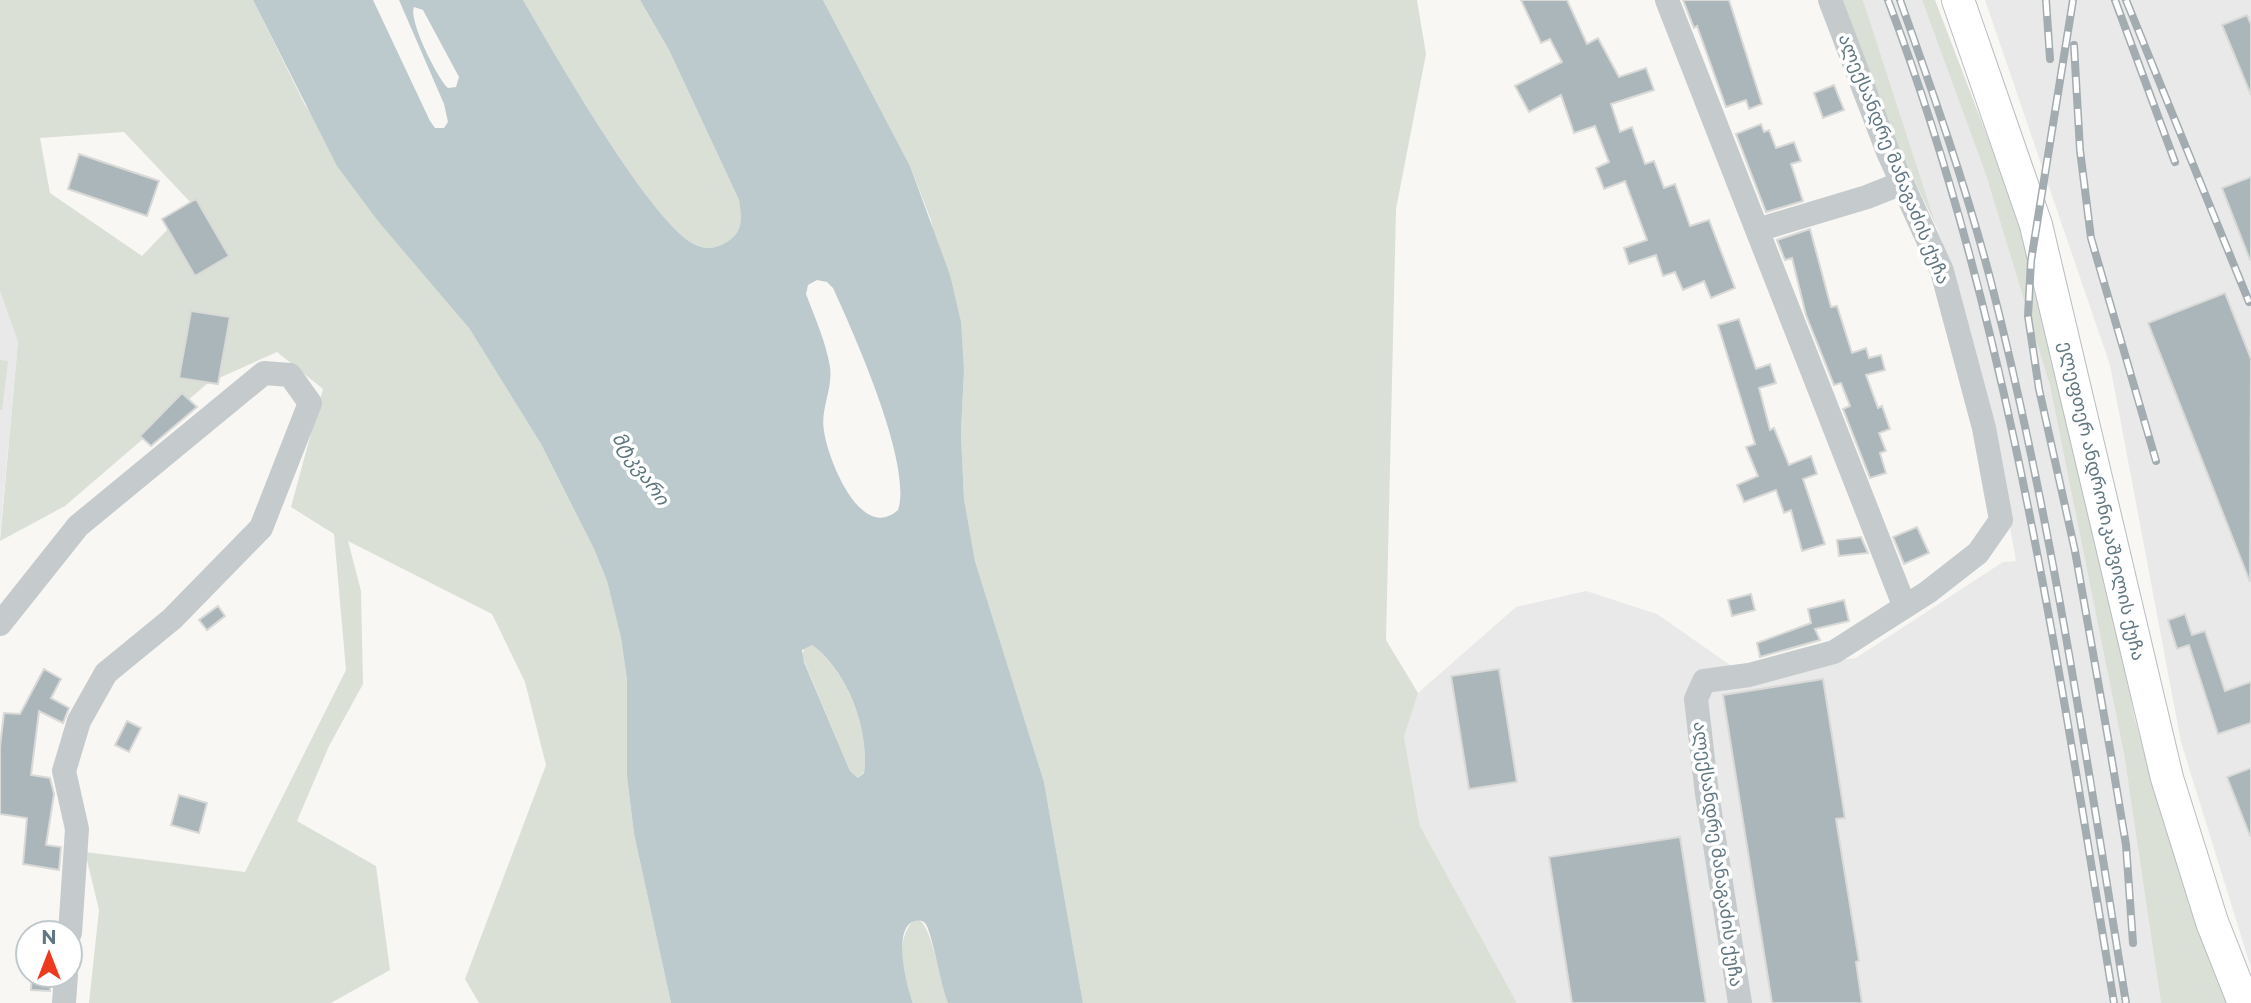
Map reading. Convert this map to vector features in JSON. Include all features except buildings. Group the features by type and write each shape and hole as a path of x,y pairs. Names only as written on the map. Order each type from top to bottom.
{"main road":[{"name":"ელეფთერ ანდრონიკაშვილის ქუჩა","path":"1958,0 2036,225 2167,779 2212,922 2244,1003"}],"street":[{"path":"1667,0 1904,605"},
{"name":"ალექსანდრე მანაგაძის ქუჩა","path":"1740,1003 1707,794 1696,699 1704,681 1749,675 1834,652 1928,592 1978,553 2000,520 1984,428 1942,271 1902,183 1830,0"},
{"path":"1757,230 1867,197 1902,183"},
{"path":"0,624 78,526 264,373 290,375 304,392 310,402 261,528 172,619 106,673 79,721 64,771 77,830 71,919"}],"shaded area":[{"path":"0,0 253,0 305,105 428,278 469,328 541,444 594,549 607,581 621,638 627,680 627,776 634,834 671,1003 479,1003 465,979 546,765 525,682 492,614 348,541 361,591 363,684 329,746 297,821 376,866 390,970 331,1003 89,1003 99,910 85,852 245,872 346,670 334,534 291,507 323,389 277,352 208,383 65,506 0,541 18,342 0,291","holes":["124,132 192,204 142,256 50,193 40,138"]},
{"path":"523,0 640,0 669,50 739,200 740,226 731,239 714,247 696,245 677,231 654,206 604,134"},
{"path":"823,0 1417,0 1426,54 1396,209 1386,640 1418,693 1404,737 1420,826 1517,1003 1083,1003 1044,782 975,561 964,500 961,433 964,371 931,220 910,166"},
{"path":"1836,0 1863,0 1937,228 1899,148"},
{"path":"1863,0 1922,0 1986,175 2050,386 2124,754 2161,1003 1517,1003 1420,826 1404,737 1418,693 1516,607 1586,591 1657,614 1740,672 1856,658 2003,562 2016,561 2006,504 1958,292"},
{"path":"1922,0 1935,0 2017,214 2052,332 2135,719 2157,802 2230,1003 2161,1003 2124,754 2050,386 1986,175"},
{"path":"1985,0 2251,0 2251,968 2181,742 2110,365"},
{"path":"0,291 18,342 0,535"},
{"path":"0,360 8,361 2,410 0,410"},
{"path":"812,645 836,670 853,702 865,756 864,772 858,778 850,771 802,656 805,646"},
{"path":"919,920 932,944 948,1003 913,1003 909,994 902,962 903,941 912,922"}],"water":[{"name":"მტკვარი","path":"253,0 373,0 430,121 435,128 444,128 448,122 444,104 399,0 523,0 604,134 654,206 677,231 696,245 705,248 719,246 738,231 741,221 739,200 669,50 640,0 823,0 910,166 950,275 961,322 964,371 961,433 964,499 975,561 1044,782 1083,1003 948,1003 928,928 919,920 908,926 902,946 907,985 913,1003 671,1003 634,834 627,776 627,680 621,638 607,581 594,549 541,444 469,328 378,221 337,166","holes":["414,7 423,10 459,77 456,87 448,88 431,61 415,23","817,280 827,282 833,288 867,367 890,432 900,489 898,510 884,517 871,516 859,507 839,477 832,460 823,423 830,367 806,294 808,285","812,645 825,656 836,670 853,702 865,756 864,773 858,778 850,771 804,662 802,650"]}],"railway":[{"path":"1888,0 1930,121 1967,245 1998,370 2026,495 2050,622 2114,1003"},
{"path":"1900,0 1971,211 2013,371 2067,641 2126,1003"},
{"path":"2046,0 2050,59"},
{"path":"2073,0 2031,261 2028,316 2039,389 2075,551 2111,755 2126,845 2133,943"},
{"path":"2115,0 2175,162"},
{"path":"2126,0 2249,302"},
{"path":"2074,45 2080,150 2091,238 2156,461"}]}
